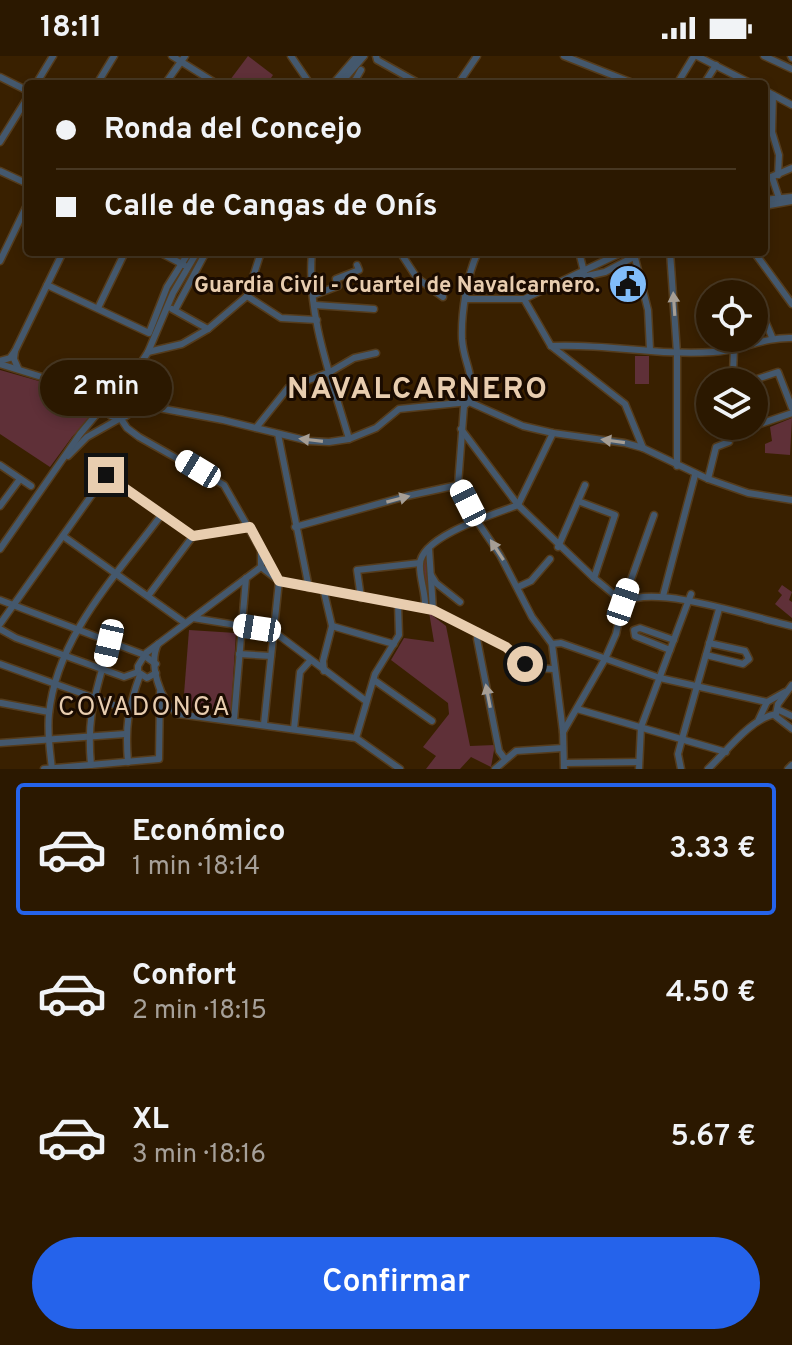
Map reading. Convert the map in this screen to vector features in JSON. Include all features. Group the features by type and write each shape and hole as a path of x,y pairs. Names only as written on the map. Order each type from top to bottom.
{"street":[{"path":"38,80 53,56"},
{"path":"99,80 114,56"},
{"path":"172,56 184,59 212,80"},
{"path":"291,56 307,80"},
{"path":"336,80 349,59 357,56"},
{"path":"343,80 364,56"},
{"path":"376,56 377,60 413,80"},
{"path":"461,80 477,56"},
{"path":"564,56 625,80"},
{"path":"680,80 696,56 744,80"},
{"path":"764,56 792,69"},
{"path":"168,80 184,59"},
{"path":"707,80 716,65"},
{"path":"356,80 361,70"},
{"path":"346,76 350,80"},
{"path":"0,77 24,92"},
{"path":"768,92 789,103"},
{"path":"773,95 768,131 779,155 771,177 779,198"},
{"path":"0,142 24,101"},
{"path":"771,177 792,168"},
{"path":"0,171 24,182"},
{"path":"768,202 792,198"},
{"path":"768,202 792,198"},
{"path":"0,261 24,211"},
{"path":"0,362 10,358 15,351 61,256"},
{"path":"98,308 123,256"},
{"path":"166,256 185,266"},
{"path":"47,285 149,333 167,287 195,256"},
{"path":"0,549 80,434 110,399 126,386 171,309 195,256"},
{"path":"148,352 182,344 208,329 247,296 260,256"},
{"path":"311,256 310,267 317,320 349,439"},
{"path":"403,256 417,278 443,297"},
{"path":"476,256 468,273 462,340 473,382 469,402 464,406 458,485 518,587 532,617 552,644 565,766 638,765 641,727 689,598"},
{"path":"580,256 585,274"},
{"path":"585,274 616,256"},
{"path":"466,299 524,299 560,282 605,272 634,256"},
{"path":"638,256 648,310 650,350"},
{"path":"670,256 677,353 677,466"},
{"path":"757,256 792,304"},
{"path":"171,309 185,266"},
{"path":"314,295 338,286 336,279 359,270"},
{"path":"247,296 281,318 317,320"},
{"path":"524,299 551,346 625,404 643,448"},
{"path":"315,305 374,309"},
{"path":"171,309 208,329"},
{"path":"768,328 772,337"},
{"path":"768,338 792,338"},
{"path":"551,346 586,344 677,353 715,352"},
{"path":"15,351 18,368"},
{"path":"256,428 288,388 330,372 354,358 376,353"},
{"path":"0,362 110,399 127,396"},
{"path":"768,375 778,372 789,392 792,411 768,420"},
{"path":"126,386 132,403 309,441 349,439 376,428 399,409 469,402 523,426 625,443 643,448 695,475 758,496 792,500"},
{"path":"110,399 111,416 120,419 139,437 224,485 279,581 264,724"},
{"path":"63,461 87,437 130,414 132,403"},
{"path":"461,429 518,505 623,602"},
{"path":"429,609 420,563 429,548 440,537 518,505 553,433"},
{"path":"278,434 309,588"},
{"path":"708,479 716,447 729,440"},
{"path":"0,465 31,486"},
{"path":"153,669 124,677 16,638 0,627 106,475 193,536"},
{"path":"663,596 695,475"},
{"path":"0,506 20,479"},
{"path":"295,527 458,485"},
{"path":"559,546 585,485"},
{"path":"578,501 615,515 594,578"},
{"path":"52,769 48,741 49,712 75,630 162,514"},
{"path":"563,732 616,634 623,602 654,515"},
{"path":"148,596 193,536 250,527"},
{"path":"63,536 185,623"},
{"path":"429,548 429,609"},
{"path":"261,550 261,567"},
{"path":"518,587 531,581 550,559"},
{"path":"361,598 357,570 420,563"},
{"path":"128,762 125,734 128,710 142,660 151,649 261,567"},
{"path":"261,567 279,581 324,592 429,609 506,647 530,668 554,669"},
{"path":"431,575 436,583 460,602"},
{"path":"234,720 246,578"},
{"path":"324,592 332,626 323,661 324,671"},
{"path":"623,602 635,596 689,598 719,609 792,626"},
{"path":"0,600 133,651 151,649"},
{"path":"356,738 378,666 394,644 400,625 398,604"},
{"path":"681,769 678,754 719,609"},
{"path":"193,618 273,631 366,701"},
{"path":"332,626 394,644"},
{"path":"670,650 635,636 634,630 640,628 674,640"},
{"path":"478,632 499,751 505,759"},
{"path":"91,767 88,737 93,697 109,643"},
{"path":"552,644 561,643 696,688 754,700 792,716"},
{"path":"706,655 743,664 749,659 745,651 709,643"},
{"path":"158,644 153,669 168,707 178,714 356,738 400,769"},
{"path":"133,651 153,669"},
{"path":"239,654 271,656"},
{"path":"294,729 300,672 310,661"},
{"path":"0,664 128,710"},
{"path":"374,680 432,721"},
{"path":"708,769 791,687"},
{"path":"44,769 159,759 160,688"},
{"path":"1,703 49,712"},
{"path":"771,708 792,729"},
{"path":"577,709 726,752"},
{"path":"1,744 125,734"},
{"path":"495,769 516,751 563,748"}],"shaded area":[{"path":"248,56 273,75 270,80 230,80"},
{"path":"635,356 649,356 649,384 635,384"},
{"path":"0,370 88,395 102,404 50,467 0,434"},
{"path":"792,418 790,455 765,453 765,444 772,441 770,427"},
{"path":"428,557 433,616 446,626 470,746 495,745 491,767 471,757 460,769 426,769 436,756 423,747 449,714 448,703 391,660 404,638 434,642 422,570 422,563"},
{"path":"782,585 792,592 789,600 792,602 792,618 775,604 782,595 778,591"},
{"path":"189,630 236,633 231,711 183,707"}],"place":[{"name":"Guardia Civil - Cuartel de Navalcarnero.","path":"628,284"}],"district":[{"name":"NAVALCARNERO","path":"418,388"},
{"name":"COVADONGA","path":"145,706"}],"route":[{"path":"106,475 193,536 250,527 279,581 324,592 425,607 506,647 525,664"}]}
